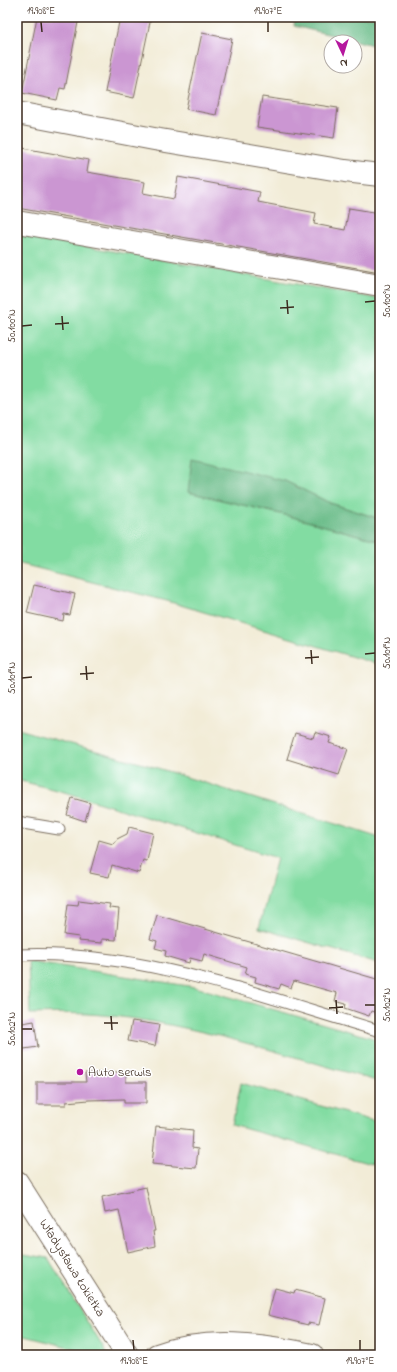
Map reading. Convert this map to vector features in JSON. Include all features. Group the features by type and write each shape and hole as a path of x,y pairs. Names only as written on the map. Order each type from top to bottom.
{"street":[{"path":"17,113 154,139 345,172 380,175"},
{"path":"17,222 380,286"},
{"name":"Władysława Łokietka","path":"17,1182 127,1355"},
{"path":"157,1355 182,1349 224,1343 277,1348 312,1355"}],"lane":[{"path":"17,822 59,829"},
{"path":"17,955 68,955 116,960 196,977 380,1031"}],"green space":[{"path":"295,17 380,17 380,48 363,43 363,34 327,34 294,26"},
{"path":"17,234 380,299 380,519 330,503 285,481 188,492 285,515 380,541 380,665 167,601 17,563"},
{"path":"192,458 285,481 330,503 380,519 380,541 285,515 188,492"},
{"path":"17,729 151,766 380,838 380,955 378,963 259,928 277,858 68,793 17,780"},
{"path":"28,961 195,987 380,1040 380,1082 187,1028 121,1017 65,1013 30,1014"},
{"path":"241,1083 380,1123 380,1132 371,1164 232,1125"},
{"path":"380,1132 380,1167 371,1164"},
{"path":"17,1253 48,1258 104,1349 106,1355 100,1355 17,1334"}],"building":[{"path":"37,17 79,17 65,89 60,88 57,100 22,93"},
{"path":"120,17 150,22 134,98 105,92"},
{"path":"202,33 232,39 216,115 186,109"},
{"path":"262,97 338,108 334,138 257,127"},
{"path":"17,147 89,160 87,172 145,182 143,193 174,199 178,177 260,192 258,202 316,213 314,224 345,230 349,208 380,213 380,272 17,208"},
{"path":"34,585 75,594 70,615 64,614 63,621 27,613"},
{"path":"315,732 331,737 329,743 348,749 339,775 287,759 295,733 313,738"},
{"path":"72,798 90,803 85,821 67,815"},
{"path":"129,827 153,833 147,861 143,860 139,873 112,865 109,877 90,873 99,840 113,844 117,839 127,834"},
{"path":"79,900 110,904 109,908 119,909 116,940 102,939 102,943 78,941 79,937 64,935 68,904 78,905"},
{"path":"157,915 380,980 380,1014 371,1011 369,1016 345,1008 346,1004 335,1001 337,993 294,981 291,988 281,984 279,989 255,982 256,977 245,974 247,967 204,954 202,961 190,958 189,963 165,956 166,951 155,948 157,941 150,939"},
{"path":"34,1021 38,1047 17,1050 17,1024"},
{"path":"132,1021 159,1025 155,1046 128,1041"},
{"path":"126,1072 126,1082 146,1082 146,1103 124,1103 124,1099 66,1102 66,1105 37,1105 37,1082 86,1082 85,1073"},
{"path":"156,1126 193,1130 192,1148 198,1149 196,1168 152,1164"},
{"path":"146,1187 155,1231 153,1231 155,1246 128,1252 119,1210 105,1213 102,1197"},
{"path":"275,1288 294,1293 295,1290 325,1298 319,1325 308,1323 308,1325 268,1315"}],"place":[{"name":"Auto serwis","path":"80,1072"}]}
